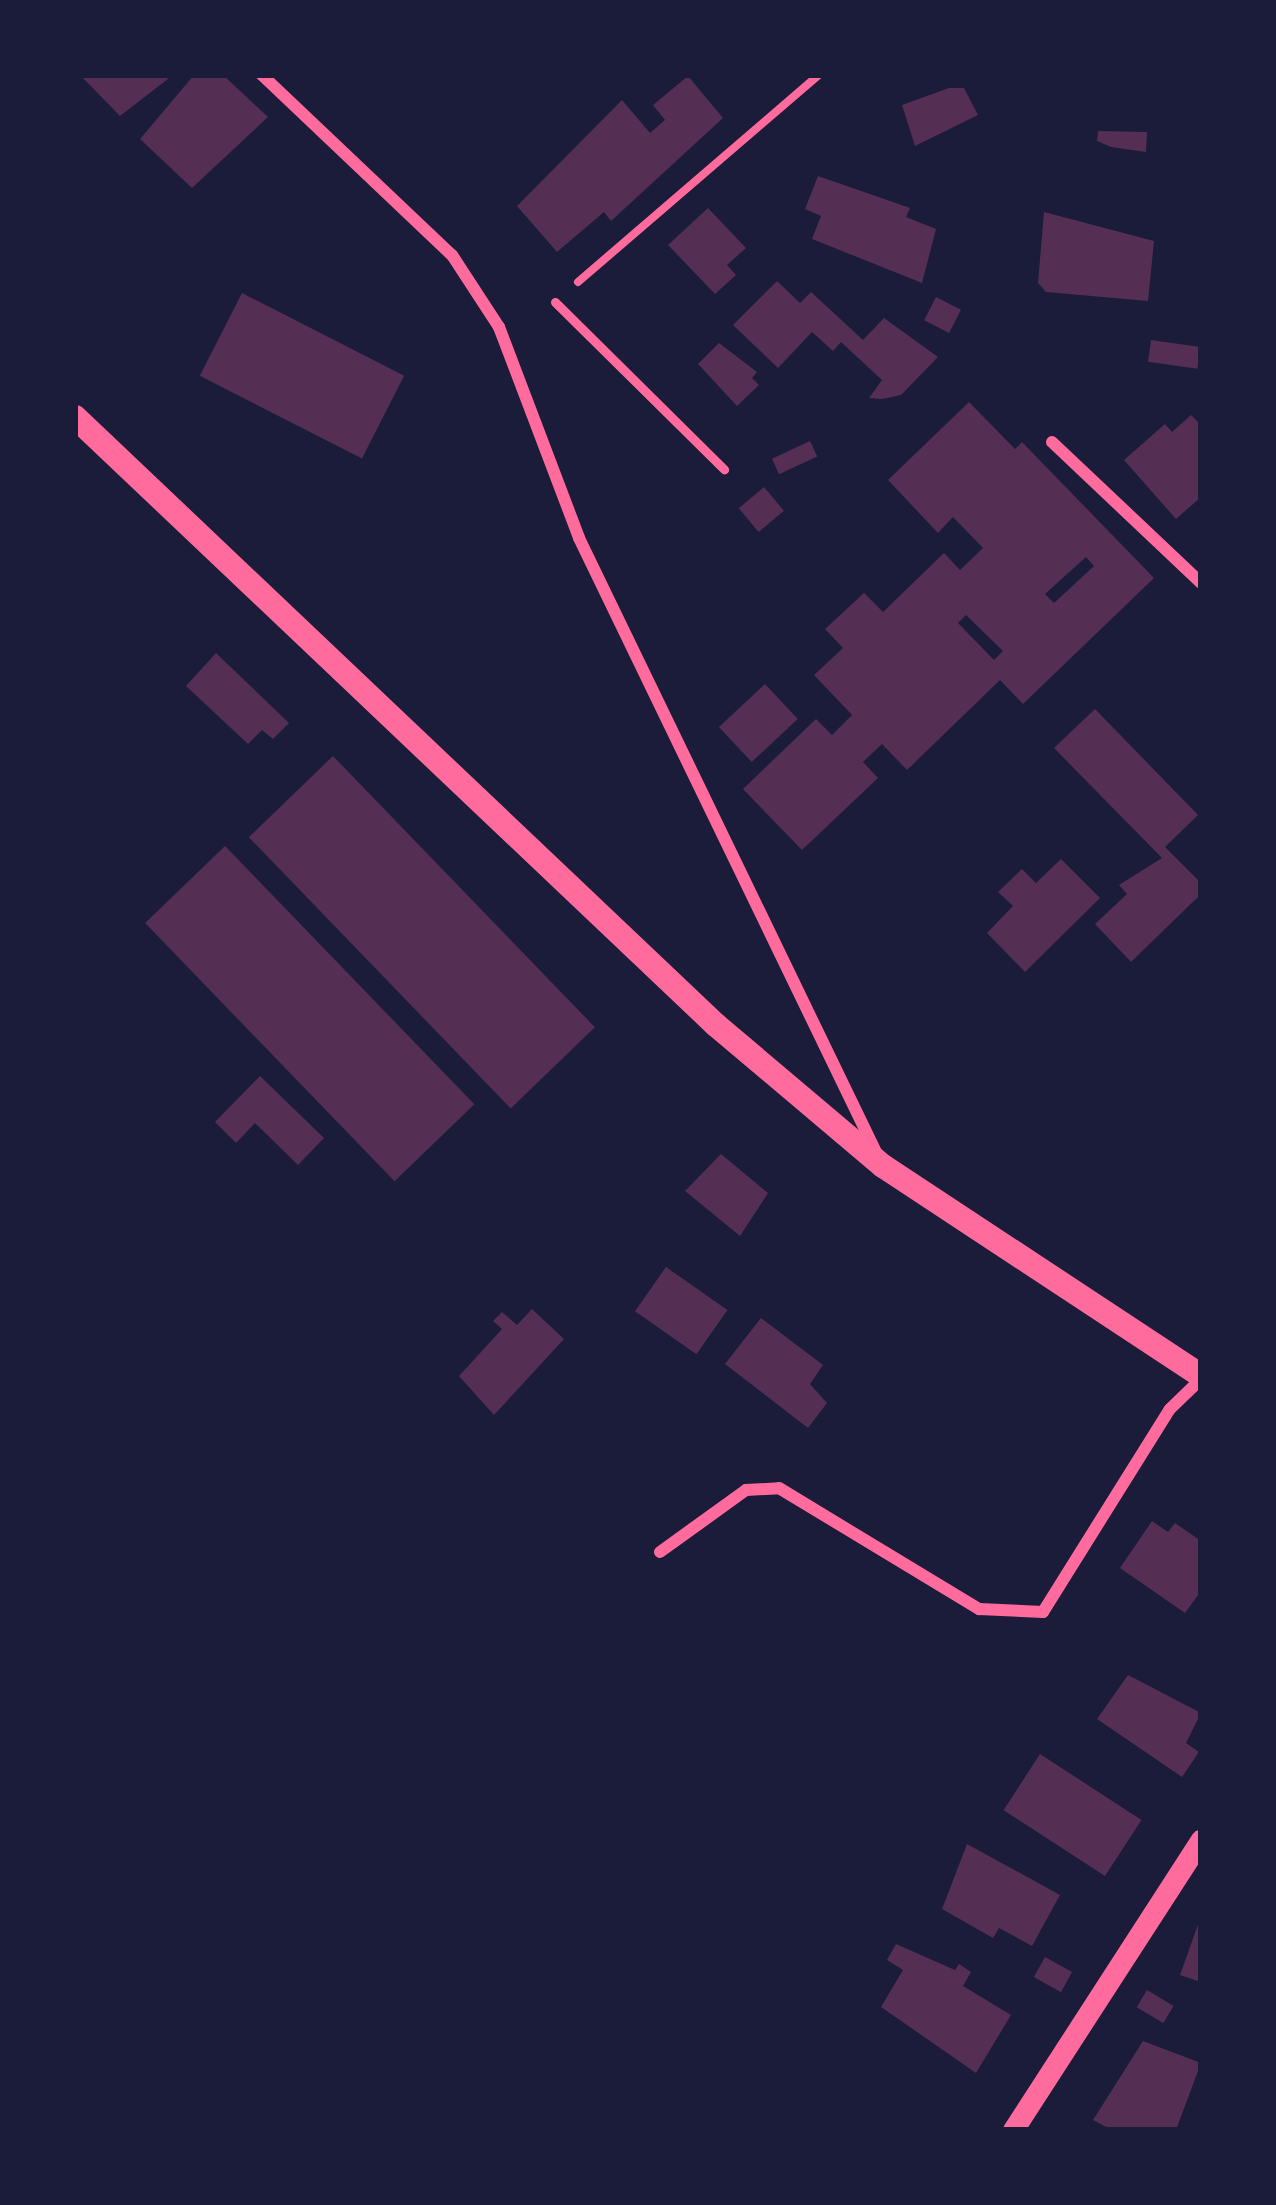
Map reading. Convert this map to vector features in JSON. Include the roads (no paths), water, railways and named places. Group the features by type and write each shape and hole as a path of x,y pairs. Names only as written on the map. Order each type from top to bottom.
{"main road":[{"path":"75,417 716,1025 883,1166 1201,1378"}],"street":[{"path":"262,75 452,255 499,327 579,538 883,1166"},
{"path":"1052,442 1201,583"},
{"path":"660,1552 746,1490 779,1487 979,1609 1043,1612 1170,1409 1201,1378"},
{"path":"1013,2130 1201,1839"}],"lane":[{"path":"555,302 724,469"}]}
